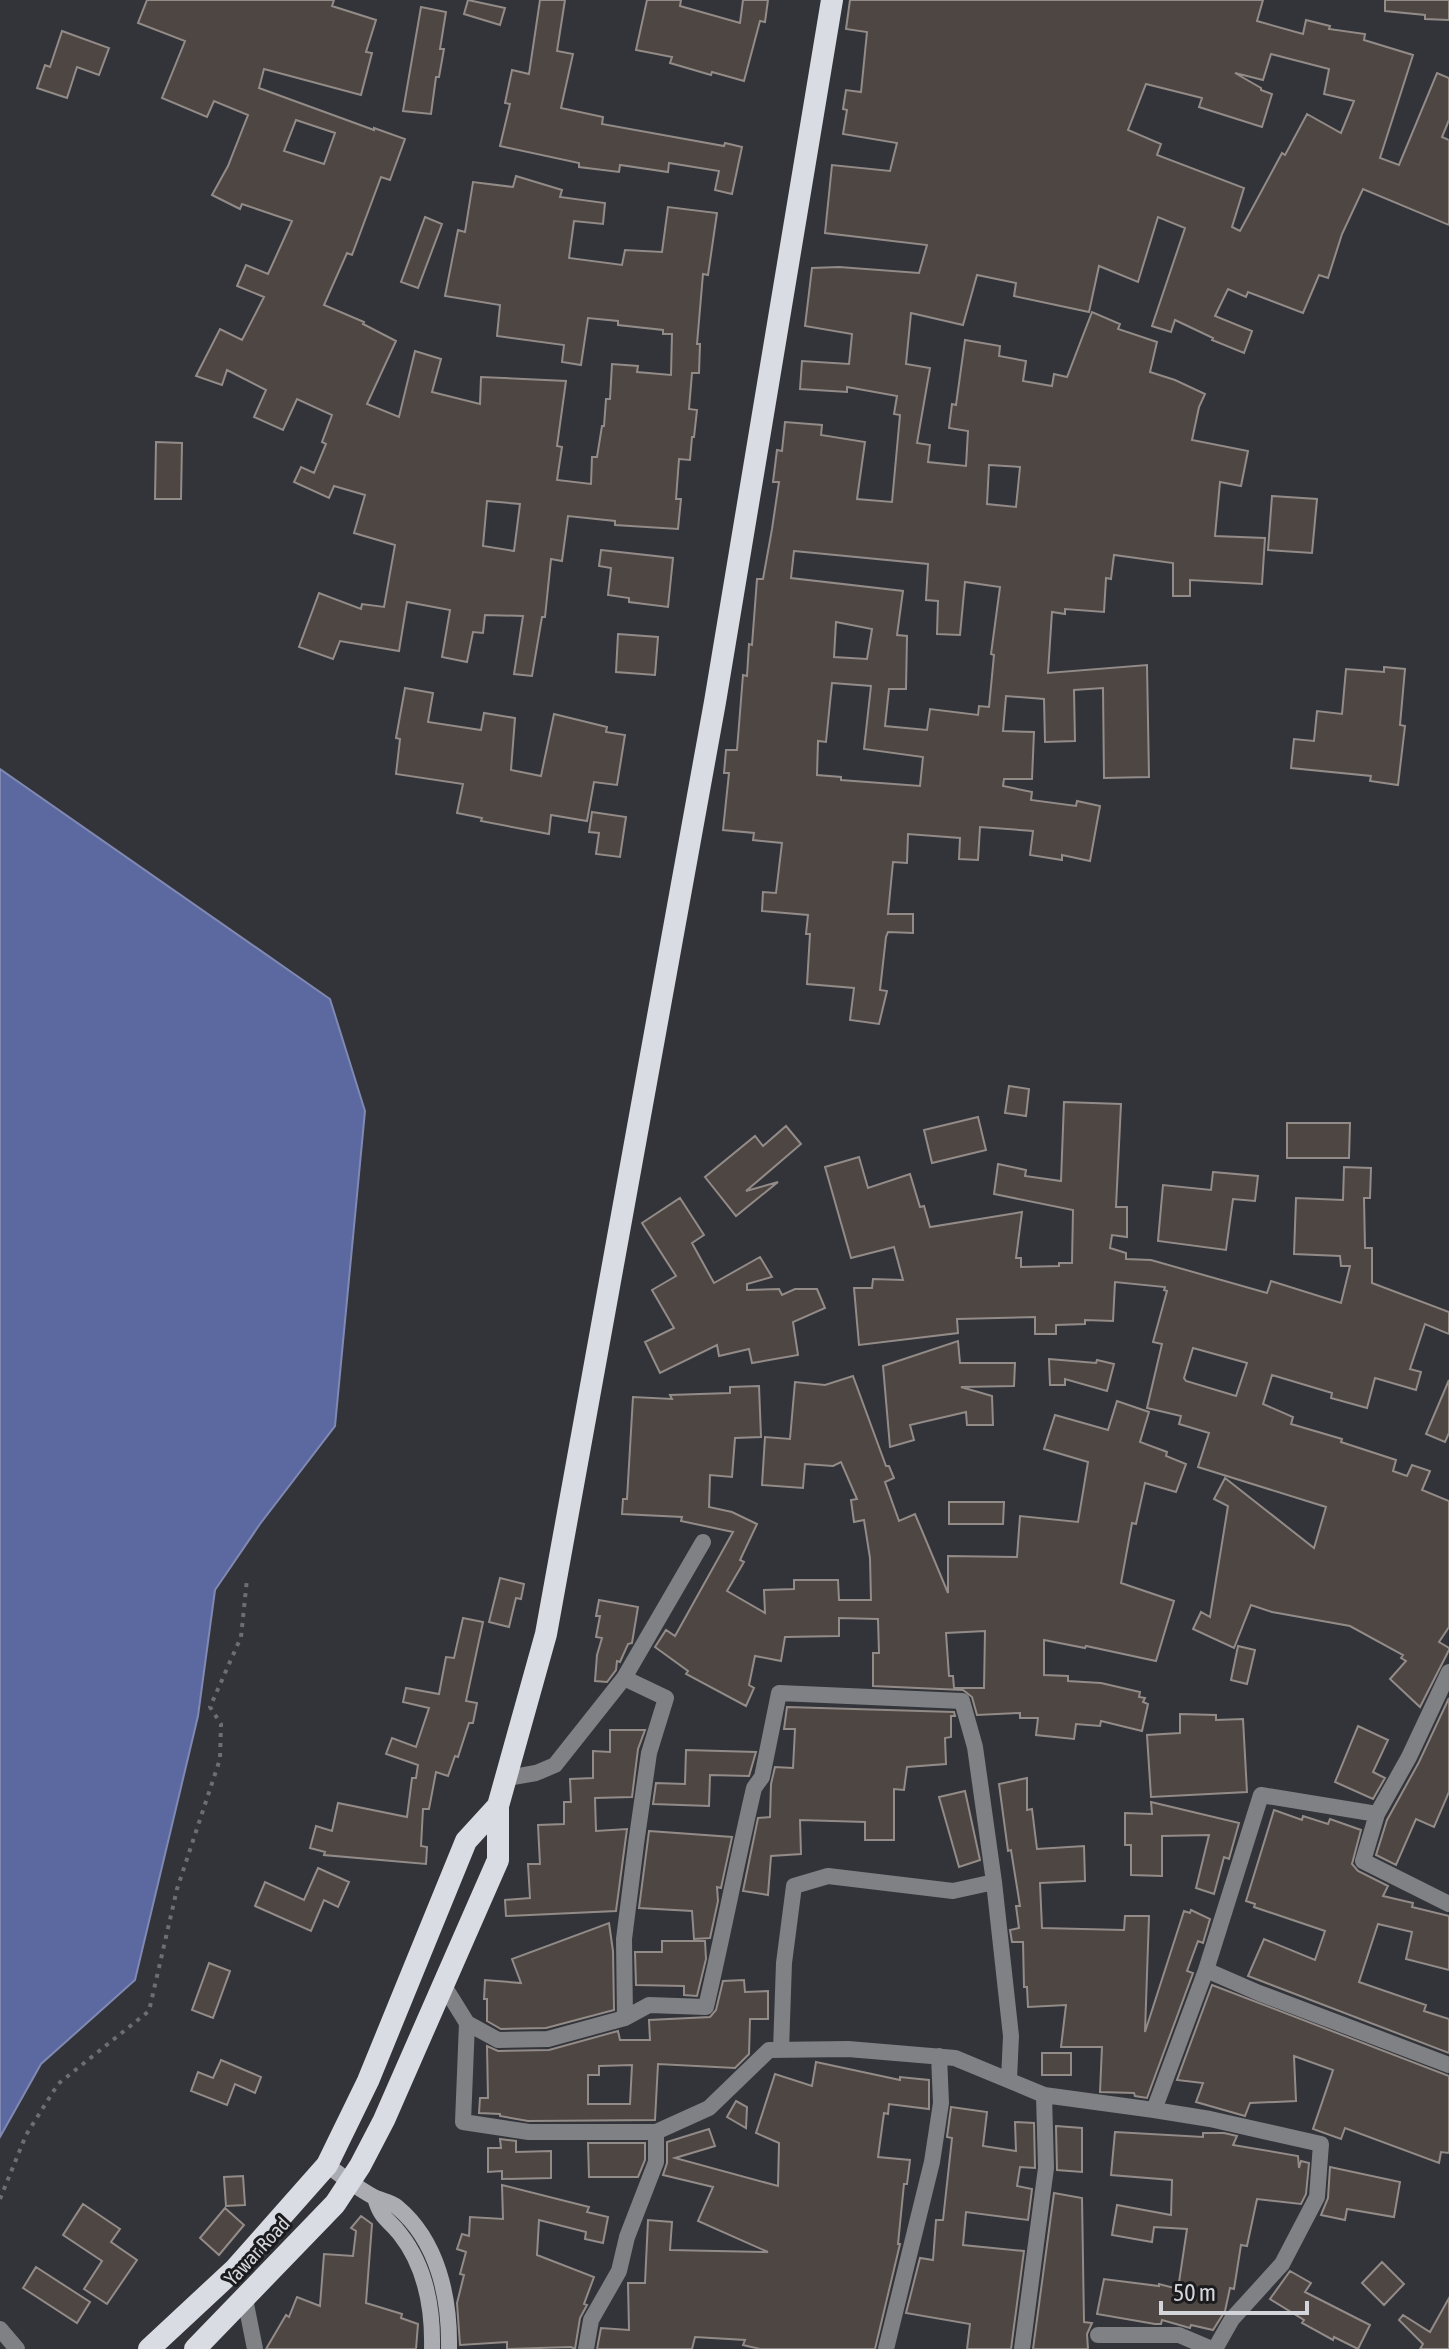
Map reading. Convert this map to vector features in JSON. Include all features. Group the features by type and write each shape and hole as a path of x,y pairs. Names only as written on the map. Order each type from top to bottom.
{"highway":[{"path":"149,2349 235,2269 327,2165 374,2068 466,1841 498,1806 507,1778 546,1634 715,702 832,0"},
{"name":"Yawar Road","path":"195,2349 335,2204 350,2181 384,2120 498,1860 498,1806"}],"main road":[{"path":"327,2165 375,2198 394,2204 411,2221 432,2252 444,2291 449,2349"},
{"path":"375,2198 380,2215 398,2231 420,2264 429,2298 432,2349"}],"street":[{"path":"507,1778 536,1773 555,1765 624,1678 703,1542"},
{"path":"1449,1672 1409,1757 1377,1814 1363,1861 1449,1904"},
{"path":"624,1678 666,1698 649,1753 636,1844 624,1939 625,2018"},
{"path":"444,1986 467,2023 498,2040 548,2039 625,2018 649,2005 706,2007 722,1945 734,1871 754,1788 762,1777 779,1693 962,1701 975,1747 994,1882 1011,2036 1009,2079"},
{"path":"1154,2110 1206,1970 1261,1795 1377,1814"},
{"path":"781,2050 784,1963 794,1886 828,1876 953,1891 994,1882"},
{"path":"1206,1970 1449,2065"},
{"path":"467,2023 463,2122 529,2132 656,2132 709,2108 769,2050 848,2049 955,2058 1044,2095 1210,2119 1321,2144 1317,2197 1282,2264 1232,2319 1214,2349 1179,2335 1098,2335"},
{"path":"886,2349 932,2162 941,2103 939,2056"},
{"path":"1022,2349 1046,2168 1044,2095"},
{"path":"586,2349 591,2320 619,2271 627,2237 656,2162 656,2132"},
{"path":"245,2299 255,2349"},
{"path":"0,2329 17,2349"}],"path":[{"path":"0,2199 26,2135 58,2084 149,2011 177,1889 220,1759 221,1724 210,1707 241,1637 247,1579"}],"water":[{"path":"0,769 330,999 365,1111 335,1426 260,1524 215,1590 198,1716 135,1980 41,2064 0,2137"}],"building":[{"path":"147,0 334,0 332,6 376,20 366,52 372,53 361,95 264,69 259,88 405,139 390,180 381,177 352,255 347,253 324,305 364,322 396,341 367,404 399,417 415,351 441,359 432,392 480,404 481,377 566,381 557,446 562,447 557,480 591,484 592,457 597,457 606,399 610,399 612,364 638,366 637,372 671,375 672,334 663,334 663,330 618,325 618,321 588,318 581,365 562,362 564,345 497,336 500,305 445,296 458,230 465,232 473,182 513,187 516,176 562,190 560,197 605,203 603,224 574,221 569,258 622,265 625,250 662,252 668,207 717,213 708,275 703,274 697,344 700,344 699,373 692,373 689,409 697,410 694,437 690,460 679,459 676,499 681,499 678,529 615,525 615,521 568,516 562,561 551,559 545,617 542,617 532,676 514,674 523,616 485,615 483,633 473,632 467,662 442,657 450,610 407,602 399,651 340,641 333,659 299,647 319,593 361,609 362,604 384,607 395,545 354,533 365,495 334,486 329,498 294,482 301,467 314,473 326,444 322,442 332,415 297,399 283,430 254,417 266,390 227,370 222,385 196,376 220,329 242,340 264,297 237,286 246,265 268,274 292,221 242,204 240,209 212,195 228,166 248,115 214,101 207,117 162,98 185,41 138,23","holes":["296,120 335,133 324,164 284,151","487,501 520,504 514,551 483,546"]},
{"path":"468,0 505,8 500,25 464,14"},
{"path":"540,0 565,0 557,51 573,54 561,108 603,117 602,124 742,147 732,194 715,190 719,171 669,163 668,172 620,165 619,172 579,167 579,163 500,146 510,104 505,103 512,70 529,74"},
{"path":"647,0 681,0 680,6 740,23 743,0 768,0 765,22 760,21 744,81 712,72 711,75 670,63 672,57 636,50"},
{"path":"850,0 1263,0 1257,21 1303,34 1306,20 1330,26 1329,29 1365,34 1364,40 1413,55 1380,158 1399,165 1437,73 1449,78 1449,120 1442,137 1449,140 1449,225 1363,189 1342,234 1328,278 1319,275 1303,313 1248,292 1246,297 1228,289 1215,316 1252,331 1244,353 1175,320 1171,332 1152,326 1185,228 1158,217 1138,282 1099,266 1089,312 1014,296 1016,283 977,275 963,325 911,313 906,364 930,368 917,443 930,445 928,462 966,466 968,431 949,428 952,404 956,405 965,340 1000,346 999,356 1026,361 1023,381 1052,386 1054,374 1067,377 1092,312 1120,324 1118,329 1157,342 1150,372 1205,394 1192,440 1248,451 1241,486 1220,482 1215,536 1265,538 1262,584 1190,580 1190,596 1173,596 1173,563 1114,555 1111,579 1106,578 1104,612 1065,609 1065,614 1052,612 1048,673 1147,665 1149,777 1104,778 1103,688 1074,690 1075,741 1045,742 1044,699 1006,696 1003,731 1034,732 1032,779 1004,779 1003,786 1032,792 1031,800 1076,806 1077,801 1100,806 1090,861 1062,855 1062,860 1030,855 1033,831 980,827 978,860 959,859 960,838 908,834 907,863 893,862 888,914 913,914 913,933 888,932 886,937 880,990 887,991 879,1024 850,1020 854,988 807,984 808,915 762,911 763,892 776,893 782,843 753,840 754,833 723,830 729,773 724,773 726,750 737,750 743,675 747,676 749,644 752,645 757,579 763,579 772,529 779,482 773,482 777,450 782,451 785,422 822,425 821,435 865,442 857,499 892,502 900,415 894,414 897,396 847,387 847,392 800,389 802,361 849,364 852,334 805,326 812,268 919,273 927,245 825,233 832,165 890,171 897,143 843,134 846,90 861,92 867,32 846,29","holes":["1271,54 1329,69 1324,94 1354,101 1341,133 1307,114 1240,231 1232,227 1244,188 1157,155 1161,144 1128,130 1146,84 1202,98 1199,107 1262,127 1272,94 1235,73 1263,80","989,465 1020,467 1016,507 987,504","794,551 928,564 926,600 938,601 937,634 960,635 965,582 1000,587 991,654 994,655 989,707 979,706 978,715 930,709 927,730 885,726 889,689 906,689 907,636 897,635 903,591 791,578","836,622 872,629 867,659 834,657","832,683 871,686 864,749 923,757 920,786 841,780 841,777 817,775 818,741 826,742"]},
{"path":"1385,0 1449,0 1449,20 1385,11"},
{"path":"421,7 446,12 440,49 444,49 431,114 403,111"},
{"path":"62,31 109,48 99,75 77,67 67,98 37,88 45,65 50,67"},
{"path":"425,217 442,224 418,288 401,282"},
{"path":"156,442 182,443 181,499 155,499"},
{"path":"1272,496 1317,499 1312,553 1268,550"},
{"path":"601,550 673,558 668,607 629,602 629,598 608,595 611,568 599,566"},
{"path":"618,634 658,637 655,675 616,672"},
{"path":"1384,667 1405,669 1400,725 1405,726 1398,785 1370,781 1371,776 1291,768 1294,739 1314,741 1317,711 1342,714 1346,669 1384,672"},
{"path":"405,688 433,693 428,722 481,730 484,713 515,718 511,770 541,776 554,714 607,727 606,732 625,735 617,785 594,782 587,821 551,815 549,834 481,821 482,818 457,813 463,784 396,774 400,739 396,738"},
{"path":"592,812 626,817 620,857 596,854 599,833 589,832"},
{"path":"1009,1086 1029,1089 1026,1116 1005,1113"},
{"path":"1064,1102 1121,1104 1116,1207 1127,1207 1127,1237 1112,1235 1110,1248 1126,1253 1126,1259 1151,1260 1267,1293 1271,1281 1341,1303 1350,1266 1341,1266 1340,1256 1294,1254 1296,1198 1343,1200 1344,1167 1371,1168 1370,1198 1364,1198 1365,1248 1372,1248 1372,1283 1449,1312 1449,1334 1425,1324 1410,1369 1421,1372 1416,1390 1375,1378 1367,1408 1331,1398 1332,1393 1272,1375 1263,1404 1293,1417 1291,1424 1396,1460 1393,1471 1407,1476 1412,1465 1430,1471 1422,1490 1449,1501 1449,1627 1439,1642 1449,1650 1420,1707 1390,1679 1406,1661 1401,1658 1403,1655 1350,1626 1272,1612 1251,1605 1234,1648 1193,1629 1201,1612 1210,1617 1228,1506 1214,1499 1225,1478 1314,1548 1326,1507 1198,1467 1209,1433 1179,1424 1181,1416 1147,1408 1162,1344 1153,1342 1167,1291 1165,1287 1115,1282 1113,1321 1085,1320 1085,1324 1056,1325 1056,1334 1035,1334 1035,1317 957,1319 958,1333 859,1345 854,1288 872,1288 873,1279 903,1280 894,1247 851,1258 825,1167 859,1157 868,1188 910,1174 930,1227 1022,1212 1016,1258 1021,1258 1021,1267 1072,1263 1073,1210 994,1194 998,1164 1026,1170 1025,1176 1061,1181","holes":["1193,1348 1247,1363 1236,1396 1184,1378"]},
{"path":"978,1117 986,1150 932,1163 924,1130"},
{"path":"1287,1123 1350,1123 1349,1158 1287,1158"},
{"path":"786,1126 801,1144 746,1191 778,1182 736,1216 705,1177 755,1136 763,1146"},
{"path":"1213,1172 1258,1176 1255,1201 1233,1199 1226,1250 1158,1241 1163,1185 1211,1190"},
{"path":"680,1198 704,1235 692,1243 714,1283 760,1257 772,1277 747,1284 747,1290 779,1289 782,1295 795,1289 817,1289 825,1308 793,1322 798,1355 752,1363 749,1349 719,1356 717,1345 660,1373 645,1342 674,1328 652,1290 676,1276 642,1223"},
{"path":"958,1341 960,1363 1015,1363 1014,1386 961,1387 992,1396 993,1425 967,1425 966,1412 910,1425 914,1440 890,1447 883,1366"},
{"path":"1049,1359 1096,1363 1097,1360 1114,1364 1107,1391 1065,1379 1065,1385 1050,1385"},
{"path":"853,1376 886,1466 889,1466 894,1478 885,1482 899,1521 915,1514 948,1593 948,1556 1017,1557 1020,1516 1078,1522 1088,1462 1044,1449 1055,1415 1108,1430 1117,1401 1149,1412 1140,1442 1167,1452 1166,1456 1186,1464 1176,1492 1145,1483 1136,1524 1132,1523 1121,1583 1174,1601 1156,1661 1044,1640 1044,1675 1068,1676 1068,1681 1101,1683 1140,1692 1139,1697 1145,1698 1143,1702 1148,1704 1142,1731 1101,1721 1100,1726 1076,1724 1074,1739 1036,1735 1038,1718 1020,1718 1020,1713 977,1715 972,1697 963,1690 873,1686 873,1653 879,1653 878,1619 839,1618 839,1636 785,1637 781,1661 755,1656 749,1685 754,1688 746,1706 686,1674 688,1671 655,1647 666,1630 675,1636 733,1532 681,1521 682,1517 622,1514 623,1499 627,1499 633,1397 672,1399 670,1395 730,1393 730,1387 759,1386 761,1437 735,1438 732,1477 710,1475 709,1507 732,1512 757,1524 740,1560 744,1562 727,1591 765,1613 764,1590 794,1589 794,1580 838,1580 839,1600 871,1600 870,1558 864,1520 854,1522 851,1500 857,1499 841,1462 833,1466 805,1464 803,1488 762,1485 765,1437 790,1439 795,1382 825,1385","holes":["985,1631 984,1688 954,1688 953,1676 949,1676 946,1633"]},
{"path":"1449,1380 1449,1433 1445,1442 1426,1434"},
{"path":"949,1502 1004,1502 1003,1524 949,1524"},
{"path":"500,1578 524,1584 521,1599 516,1598 509,1627 489,1622"},
{"path":"599,1600 638,1607 632,1643 628,1644 620,1662 617,1661 616,1670 607,1682 595,1681 602,1638 596,1637"},
{"path":"463,1618 483,1622 466,1701 477,1703 473,1723 469,1723 458,1757 455,1756 448,1776 436,1772 429,1809 423,1809 421,1846 427,1847 426,1864 324,1855 325,1852 310,1848 316,1826 332,1831 338,1803 407,1817 412,1778 416,1778 418,1765 386,1754 392,1738 416,1747 429,1708 403,1702 406,1688 439,1694 446,1657 454,1658"},
{"path":"1238,1646 1255,1650 1247,1684 1231,1680"},
{"path":"1449,1698 1449,1792 1434,1827 1416,1819 1396,1865 1376,1855 1387,1820"},
{"path":"787,1707 954,1712 955,1716 951,1716 951,1737 945,1738 946,1764 907,1767 904,1790 894,1789 894,1840 865,1840 865,1822 800,1820 801,1854 771,1856 768,1895 743,1891 758,1818 770,1817 775,1767 793,1768 795,1729 784,1729"},
{"path":"1180,1714 1216,1715 1216,1720 1243,1719 1247,1792 1151,1797 1147,1735 1180,1733"},
{"path":"1358,1726 1388,1740 1373,1772 1385,1778 1373,1799 1335,1782"},
{"path":"610,1730 645,1730 638,1749 632,1797 595,1798 596,1831 627,1829 616,1911 506,1916 505,1900 530,1898 528,1864 540,1864 538,1825 564,1824 564,1802 571,1802 570,1779 593,1778 593,1751 610,1752"},
{"path":"686,1750 756,1752 749,1776 710,1775 709,1806 653,1804 656,1783 685,1784"},
{"path":"1027,1778 1027,1810 1032,1809 1037,1849 1084,1846 1085,1881 1040,1883 1042,1928 1124,1930 1125,1916 1149,1916 1145,2032 1184,1911 1190,1913 1191,1910 1210,1919 1203,1943 1198,1941 1187,1971 1193,1973 1147,2098 1135,2096 1134,2093 1100,2092 1102,2047 1061,2047 1066,2005 1028,2007 1027,1987 1024,1987 1023,1942 1012,1942 1010,1930 1019,1928 1016,1906 1020,1906 1011,1850 1008,1851 999,1784"},
{"path":"965,1791 980,1860 959,1867 939,1797"},
{"path":"1151,1802 1239,1823 1229,1859 1224,1857 1214,1894 1196,1888 1209,1835 1162,1836 1162,1876 1131,1875 1131,1845 1125,1845 1125,1813 1152,1814"},
{"path":"1274,1810 1302,1820 1303,1816 1328,1824 1330,1819 1361,1830 1352,1864 1358,1871 1388,1886 1383,1896 1449,1916 1449,1970 1406,1959 1412,1932 1378,1924 1359,1982 1426,2005 1424,2011 1449,2019 1449,2053 1248,1976 1264,1939 1315,1960 1325,1931 1254,1907 1255,1904 1246,1901"},
{"path":"649,1831 732,1837 721,1888 717,1887 718,1901 710,1938 694,1939 692,1911 639,1908"},
{"path":"318,1868 349,1882 338,1907 324,1900 311,1931 255,1906 265,1882 304,1900"},
{"path":"609,1923 614,2010 546,2028 501,2029 487,2021 485,1980 521,1983 512,1959"},
{"path":"662,1941 705,1941 706,1959 697,1996 684,1995 684,1986 636,1985 635,1952 662,1952"},
{"path":"209,1963 230,1971 213,2018 192,2010"},
{"path":"744,1980 745,1992 768,1991 768,2019 750,2019 749,2054 735,2068 658,2064 655,2120 528,2121 479,2113 480,2098 488,2098 487,2046 498,2051 549,2050 618,2031 620,2040 650,2040 649,2020 710,2017 716,2010 723,1981","holes":["632,2065 630,2104 588,2104 588,2075 599,2075 599,2066"]},
{"path":"1212,1985 1449,2076 1449,2153 1441,2152 1439,2163 1345,2128 1341,2139 1313,2129 1333,2070 1294,2056 1296,2101 1250,2103 1245,2116 1196,2102 1203,2083 1177,2080"},
{"path":"1042,2053 1071,2053 1071,2075 1042,2075"},
{"path":"221,2060 261,2077 255,2093 235,2084 227,2105 191,2091 198,2072 213,2078"},
{"path":"816,2062 900,2080 900,2077 929,2080 929,2109 889,2104 888,2114 884,2113 878,2157 910,2160 907,2184 904,2184 900,2244 875,2349 760,2349 743,2345 745,2340 695,2337 692,2349 597,2349 601,2328 629,2330 628,2283 645,2283 648,2220 672,2222 670,2250 768,2252 698,2221 713,2187 663,2175 667,2163 667,2142 709,2129 715,2146 675,2158 778,2186 779,2143 756,2133 775,2074 812,2086"},
{"path":"736,2101 747,2107 746,2128 727,2117"},
{"path":"951,2107 987,2112 983,2146 1016,2151 1015,2122 1034,2123 1035,2168 1020,2167 1017,2186 1032,2189 1028,2220 966,2212 963,2245 1024,2251 1011,2349 967,2349 970,2324 906,2313 920,2258 933,2260 936,2220 943,2220 952,2138 947,2137"},
{"path":"1056,2126 1082,2128 1082,2172 1057,2170"},
{"path":"1115,2132 1203,2137 1203,2133 1224,2133 1237,2136 1233,2145 1298,2156 1299,2168 1301,2161 1309,2163 1306,2194 1301,2204 1257,2199 1247,2246 1241,2245 1234,2289 1230,2288 1225,2311 1213,2330 1191,2325 1190,2328 1162,2320 1161,2324 1155,2324 1097,2314 1104,2279 1159,2284 1178,2289 1187,2229 1154,2227 1152,2242 1112,2235 1117,2205 1171,2215 1172,2180 1111,2175"},
{"path":"500,2139 516,2141 516,2152 551,2151 551,2178 502,2179 502,2171 488,2172 488,2148 501,2148"},
{"path":"588,2143 645,2143 645,2160 638,2177 589,2177"},
{"path":"1330,2167 1400,2182 1394,2217 1347,2209 1345,2220 1321,2215 1328,2198"},
{"path":"243,2176 245,2205 226,2206 224,2177"},
{"path":"502,2185 589,2207 587,2212 608,2217 603,2243 585,2239 586,2232 539,2220 537,2255 594,2277 584,2304 587,2305 580,2318 575,2349 507,2349 507,2342 460,2345 457,2303 466,2252 457,2249 462,2234 469,2236 470,2217 503,2219"},
{"path":"1054,2193 1082,2198 1084,2322 1092,2323 1087,2334 1088,2349 1033,2349"},
{"path":"83,2204 120,2229 111,2242 137,2260 107,2304 84,2289 102,2261 63,2235"},
{"path":"225,2208 244,2225 219,2255 200,2238"},
{"path":"361,2216 372,2224 366,2303 402,2314 401,2318 418,2324 416,2349 266,2349 286,2315 289,2317 297,2297 320,2306 324,2254 353,2256 356,2231 351,2228"},
{"path":"1382,2262 1404,2284 1384,2305 1362,2283"},
{"path":"36,2267 90,2302 77,2323 23,2288"},
{"path":"1290,2271 1311,2283 1305,2292 1370,2325 1358,2349 1302,2323 1304,2320 1270,2299"},
{"path":"1449,2298 1449,2349 1420,2349 1423,2344 1399,2320 1403,2315 1430,2332"}]}
